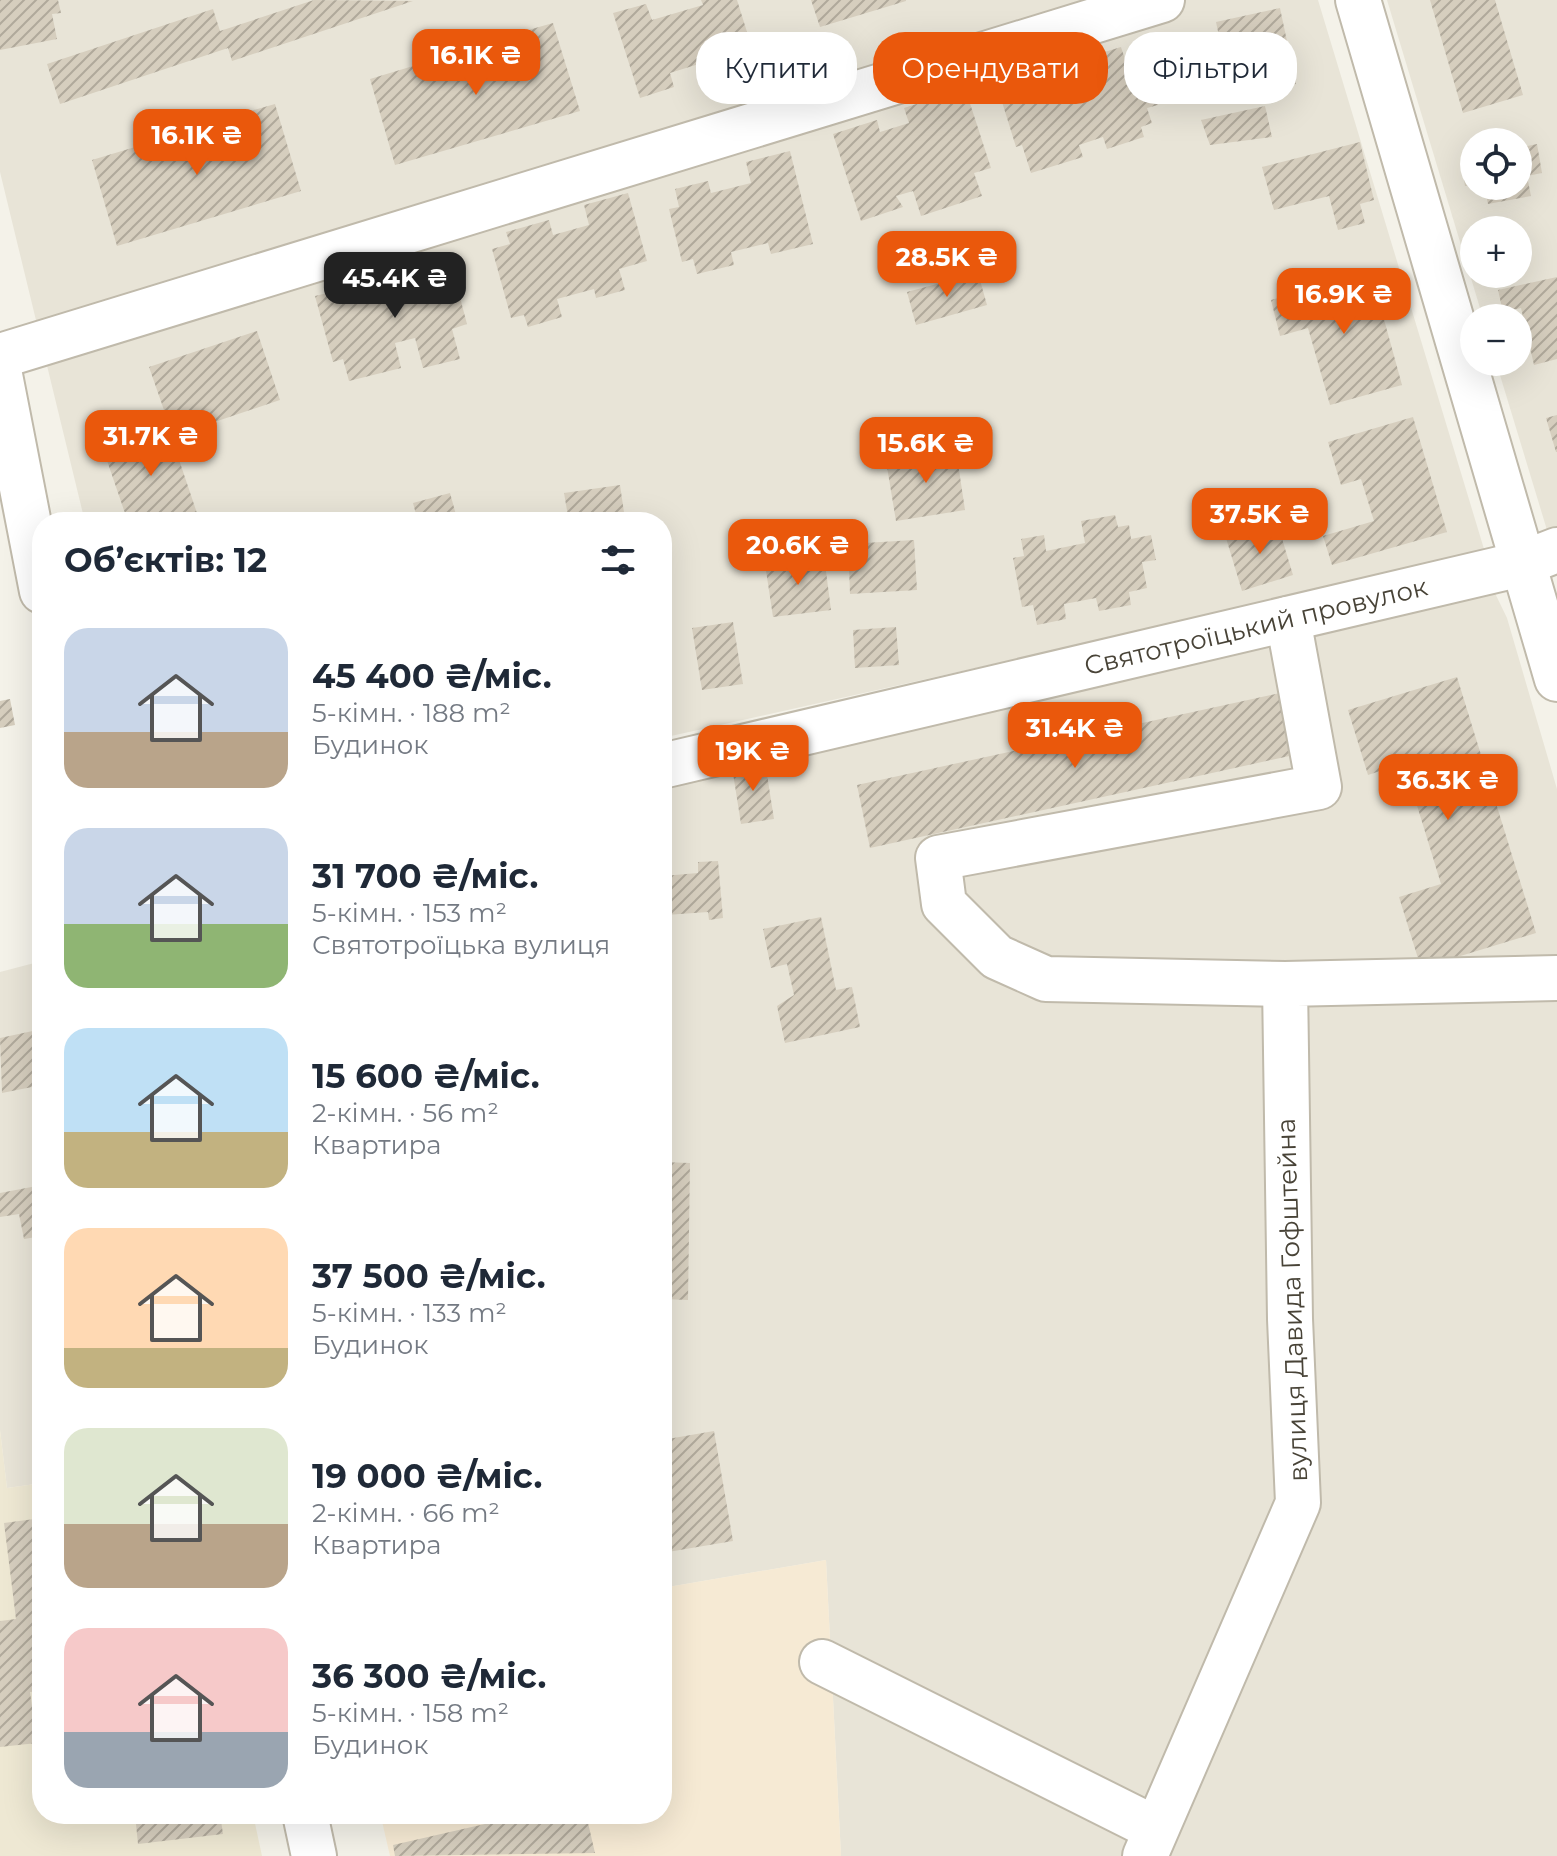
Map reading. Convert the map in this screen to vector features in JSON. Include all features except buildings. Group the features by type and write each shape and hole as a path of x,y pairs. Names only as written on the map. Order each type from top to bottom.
{"street":[{"path":"0,356 1162,0"},
{"path":"1358,0 1539,557 1557,679"},
{"path":"0,375 32,540"},
{"name":"Святотроїцький провулок","path":"672,764 1539,557"},
{"path":"1288,619 1319,787 938,858 944,904 997,957 1046,979 1285,984 1557,978"},
{"name":"вулиця Давида Гофштейна","path":"1150,1842 1298,1503 1290,1319 1285,984"},
{"path":"822,1662 1150,1842"},
{"path":"307,1824 314,1856"}],"shaded area":[{"path":"0,0 1318,0 1484,549 1199,618 672,736 672,512 83,512 0,172"},
{"path":"1387,0 1557,0 1557,563 1500,376 1532,376 1532,304 1479,304 1474,288 1532,288 1532,216 1460,216 1460,242"},
{"path":"1492,587 1507,618 1557,789 1557,1856 841,1856 826,1560 672,1586 672,773"},
{"path":"32,964 32,1484 7,1488 0,1430 0,972"},
{"path":"0,1430 7,1488 32,1484 32,1824 255,1824 262,1856 0,1856"},
{"path":"826,1560 841,1856 390,1856 383,1824 672,1824 672,1586"}]}
